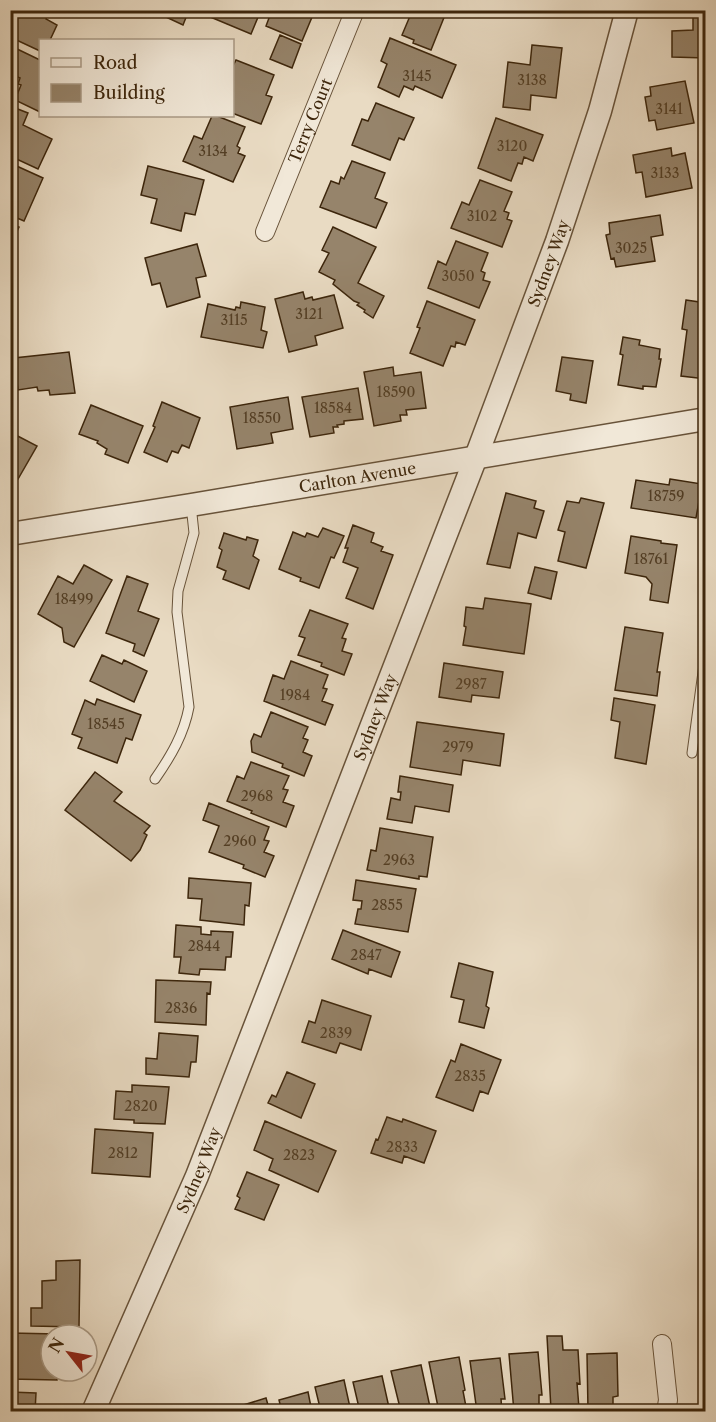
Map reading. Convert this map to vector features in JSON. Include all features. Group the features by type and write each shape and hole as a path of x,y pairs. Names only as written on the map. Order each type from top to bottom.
{"street":[{"name":"Terry Court","path":"265,232 355,10"},
{"name":"Sydney Way","path":"93,1412 197,1176 476,457 557,241 600,111 627,10"},
{"name":"Carlton Avenue","path":"10,534 705,419"},
{"path":"662,1344 668,1400 666,1412"}],"lane":[{"path":"155,779 169,760 179,740 187,720 189,707 177,612 178,591 194,533 190,505"},
{"path":"692,753 705,650"}],"building":[{"path":"10,10 50,10 46,19 57,25 50,39 39,39 39,51 10,37"},
{"path":"151,10 189,10 183,25"},
{"path":"210,10 261,10 251,34 208,16"},
{"path":"272,10 315,10 302,41 266,26"},
{"path":"408,10 447,10 431,50 413,43 414,40 402,35 410,16 406,15"},
{"path":"693,11 706,11 706,58 672,57 672,31 693,30"},
{"path":"280,35 301,44 292,68 270,59"},
{"path":"390,38 456,65 442,98 415,86 413,90 404,86 399,97 378,87 387,64 381,61"},
{"path":"532,45 562,48 556,98 531,95 530,110 503,107 508,62 530,65"},
{"path":"13,47 39,60 39,112 15,100 21,85 18,84 20,78 10,74 10,53"},
{"path":"236,60 274,75 266,95 272,97 261,124 234,114 234,64"},
{"path":"685,81 694,123 657,130 655,120 649,121 645,97 651,96 650,87"},
{"path":"376,103 414,118 404,140 399,138 390,160 352,145 362,119 368,121"},
{"path":"10,106 28,113 23,125 52,139 38,169 10,156"},
{"path":"212,117 220,117 245,127 237,146 240,148 238,153 245,156 233,182 183,161 194,136 202,139"},
{"path":"496,118 543,135 533,161 524,157 522,164 518,163 511,181 478,168"},
{"path":"671,148 672,156 685,153 692,188 646,197 642,172 636,173 633,155"},
{"path":"352,161 385,173 375,198 387,203 376,228 320,207 331,181 339,184 341,177 344,179"},
{"path":"10,163 43,178 24,221 10,215"},
{"path":"148,166 204,180 195,215 185,213 181,231 151,223 157,199 141,195"},
{"path":"480,180 512,192 504,211 509,213 507,219 512,221 502,247 451,228 462,202 469,205"},
{"path":"660,215 663,235 651,237 655,261 616,267 614,258 611,259 606,235 610,234 609,223"},
{"path":"10,223 19,227 10,246"},
{"path":"333,227 376,247 358,283 384,296 373,318 357,305 359,303 333,284 335,280 319,272 329,253 322,250"},
{"path":"456,241 488,253 481,271 485,273 483,280 490,282 479,308 428,288 438,261 446,265"},
{"path":"197,244 206,276 196,278 200,297 167,307 160,283 152,285 145,258"},
{"path":"303,292 305,299 312,297 313,300 334,295 343,328 315,336 317,345 289,352 275,299"},
{"path":"686,300 706,303 706,379 681,376 687,330 682,329"},
{"path":"427,301 475,320 465,345 456,342 455,347 451,346 443,366 410,353"},
{"path":"241,302 265,307 261,330 267,332 263,348 201,337 208,304 235,310 236,307 240,308"},
{"path":"623,337 640,340 639,345 660,349 659,359 661,359 656,387 643,386 643,389 618,385 623,355 620,354"},
{"path":"69,352 75,393 50,395 49,390 38,391 37,387 18,390 14,358"},
{"path":"562,357 593,361 586,403 570,400 571,394 556,391"},
{"path":"393,367 394,376 421,372 426,408 406,410 407,415 400,415 401,421 374,426 364,372"},
{"path":"358,388 363,419 344,421 344,424 333,427 334,433 310,437 302,397"},
{"path":"288,397 293,429 271,433 273,443 237,449 230,407"},
{"path":"162,402 200,418 189,448 182,445 178,453 172,451 167,462 144,452 155,427 153,426"},
{"path":"91,405 143,426 128,463 105,454 107,449 97,443 98,441 79,434"},
{"path":"10,432 37,446 18,479 10,475"},
{"path":"670,479 702,484 696,518 631,508 636,480 669,485"},
{"path":"506,493 536,501 534,508 544,511 536,538 518,533 510,568 487,564"},
{"path":"581,498 604,503 586,568 558,561 565,532 558,530 567,501 579,503"},
{"path":"353,525 374,533 371,542 383,547 381,551 393,555 373,609 346,598 358,568 343,562"},
{"path":"323,528 344,536 334,558 331,557 319,588 300,581 301,578 279,569 293,532 305,537 307,533 318,537"},
{"path":"224,533 246,540 247,537 258,540 253,556 259,560 249,589 223,579 226,571 217,567 222,550 219,548"},
{"path":"631,536 677,545 668,603 650,600 652,584 646,577 625,573"},
{"path":"84,565 112,580 74,647 64,642 62,628 38,614 58,576 73,584"},
{"path":"535,567 557,572 551,599 528,593"},
{"path":"127,576 148,584 138,611 159,619 144,656 133,651 135,644 106,633"},
{"path":"485,598 531,604 524,654 463,645 466,607 483,609"},
{"path":"310,610 348,624 342,638 346,639 342,651 352,654 344,675 321,666 322,663 298,655 305,638 299,636"},
{"path":"625,627 663,633 657,672 660,672 657,696 615,690"},
{"path":"102,655 122,664 124,660 147,671 134,702 90,681"},
{"path":"291,661 328,675 323,688 327,689 322,701 333,705 325,725 264,701 273,675 284,679"},
{"path":"444,663 503,672 499,698 472,695 471,702 439,697"},
{"path":"614,698 655,705 646,764 615,758 620,722 611,720"},
{"path":"97,699 141,715 132,740 126,738 117,763 78,748 82,738 72,734 85,700 95,705"},
{"path":"271,712 308,727 303,738 308,740 303,752 312,756 304,776 282,767 283,764 252,752 251,741 254,734 261,737"},
{"path":"417,722 504,734 500,766 463,760 461,775 410,767"},
{"path":"251,762 289,776 283,789 288,790 283,802 294,806 286,827 227,801 237,776 244,779"},
{"path":"95,772 122,792 114,801 150,826 144,833 147,835 140,850 131,861 65,810"},
{"path":"400,776 453,785 449,812 415,806 412,823 387,819 391,798 400,800 401,792 398,792"},
{"path":"209,803 269,827 264,840 269,841 264,852 274,856 265,877 243,868 244,865 209,852 219,826 203,820"},
{"path":"380,828 433,837 427,877 419,876 419,879 367,870 371,850 376,851"},
{"path":"189,878 251,883 249,906 245,905 244,925 200,920 202,899 188,898"},
{"path":"356,880 416,889 408,932 355,924 362,901 353,900"},
{"path":"176,925 201,927 201,934 211,935 211,931 233,932 231,957 226,957 225,970 200,969 199,975 179,973 181,957 174,957"},
{"path":"343,930 400,952 391,977 369,969 368,974 332,959"},
{"path":"459,963 493,972 484,1028 459,1022 464,1000 451,997"},
{"path":"156,980 211,982 210,994 207,993 206,1025 155,1022"},
{"path":"322,1000 371,1016 361,1050 340,1043 336,1053 302,1042 309,1021 315,1023"},
{"path":"159,1033 198,1036 196,1062 191,1062 189,1077 146,1074 146,1058 157,1059"},
{"path":"461,1044 501,1060 488,1094 480,1091 473,1111 436,1097 451,1060 455,1062"},
{"path":"287,1072 315,1084 301,1118 268,1103 272,1095 276,1097"},
{"path":"132,1085 169,1087 165,1124 134,1123 134,1120 114,1119 116,1091 132,1092"},
{"path":"387,1117 402,1122 403,1119 436,1131 424,1163 404,1156 402,1163 371,1153"},
{"path":"265,1121 336,1151 318,1192 269,1170 273,1159 254,1150"},
{"path":"95,1129 153,1133 150,1177 92,1173"},
{"path":"247,1172 279,1185 264,1220 235,1209 240,1198 237,1196"},
{"path":"80,1260 79,1323 39,1323 39,1326 31,1326 31,1308 42,1308 42,1281 56,1280 56,1261"},
{"path":"10,1333 39,1334 39,1380 10,1379"},
{"path":"547,1336 562,1336 563,1350 578,1350 579,1408 551,1410"},
{"path":"699,1347 706,1347 706,1373 703,1373 702,1363 700,1363"},
{"path":"538,1352 542,1395 539,1395 539,1410 514,1412 509,1354"},
{"path":"617,1353 618,1396 613,1397 613,1411 588,1410 587,1354"},
{"path":"459,1357 467,1412 439,1412 429,1362"},
{"path":"500,1358 505,1399 501,1399 502,1412 477,1412 470,1361"},
{"path":"421,1365 430,1407 426,1407 426,1412 401,1412 391,1371"},
{"path":"382,1376 390,1412 360,1412 353,1382"},
{"path":"344,1380 351,1412 321,1412 315,1387"},
{"path":"702,1380 706,1380 705,1407"},
{"path":"10,1392 36,1393 35,1412 10,1412"},
{"path":"308,1392 312,1412 282,1412 279,1400"},
{"path":"266,1398 270,1412 239,1412 237,1407"}]}
